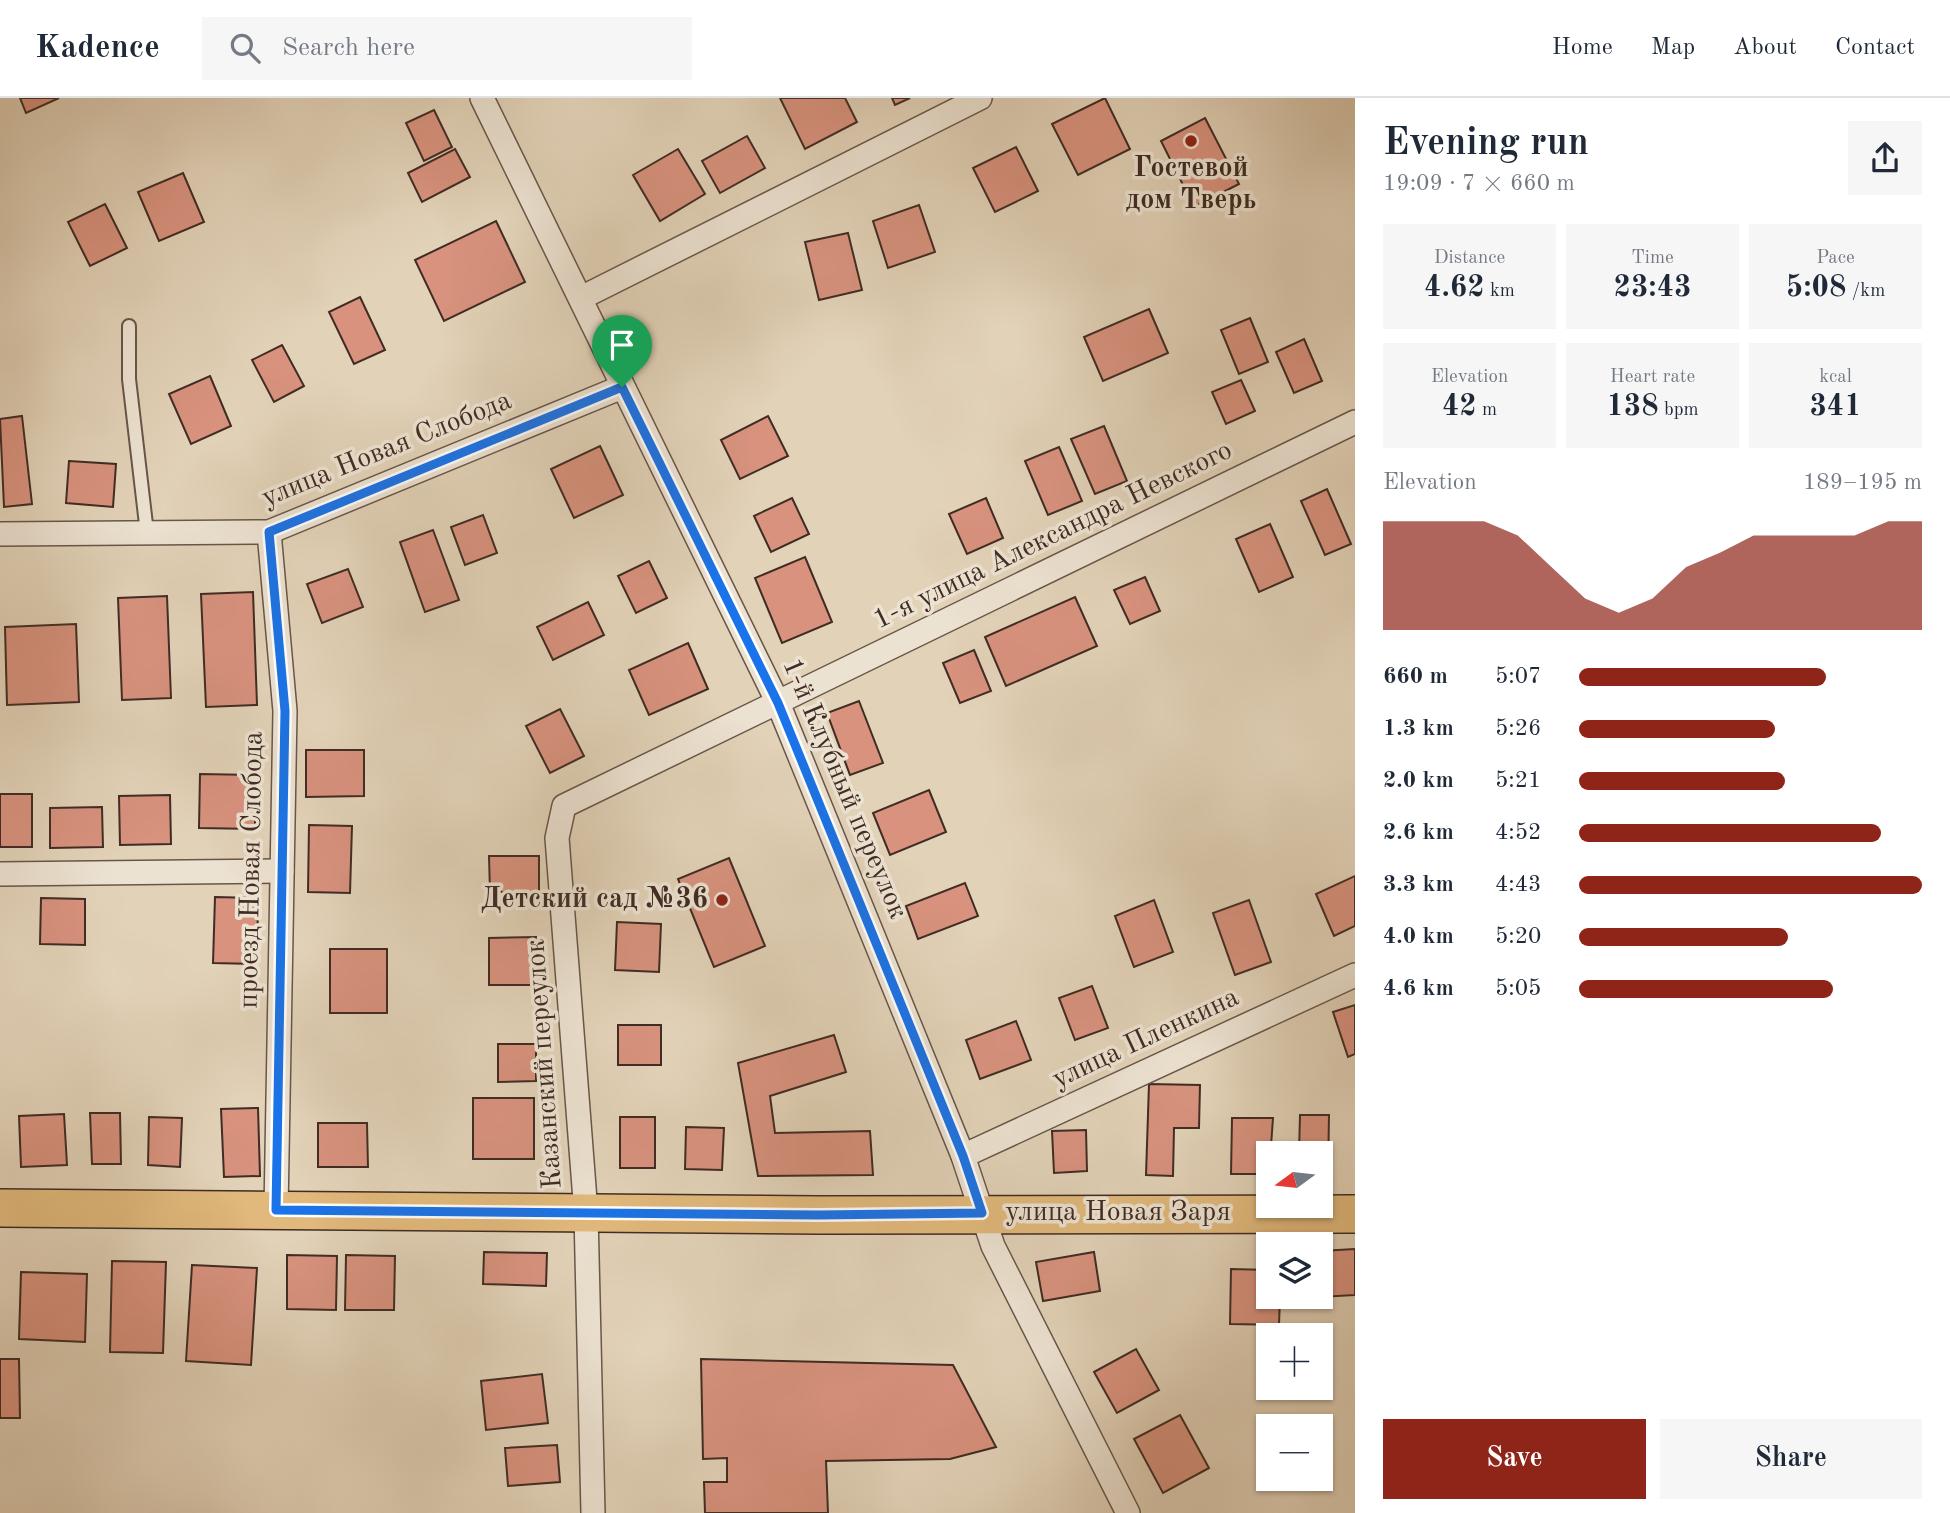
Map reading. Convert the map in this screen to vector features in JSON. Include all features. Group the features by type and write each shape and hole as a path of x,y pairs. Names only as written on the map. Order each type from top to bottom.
{"main road":[{"name":"улица Новая Заря","path":"0,1208 586,1213 1355,1214"}],"street":[{"name":"1-й Клубный переулок","path":"482,98 778,703 963,1156 993,1246 1128,1513"},
{"path":"581,298 980,98"},
{"name":"улица Новая Слобода","path":"0,534 269,532 622,387"},
{"name":"1-я улица Александра Невского","path":"778,703 1355,422"},
{"name":"проезд Новая Слобода","path":"269,532 285,711 276,1210"},
{"name":"Казанский переулок","path":"593,1513 586,1213 557,838 564,806 778,703"},
{"path":"0,874 282,871"},
{"name":"улица Пленкина","path":"963,1156 1355,975"}],"lane":[{"path":"129,326 129,379 147,533"}],"building":[{"path":"20,98 59,98 26,113"},
{"path":"780,98 845,98 857,122 805,149"},
{"path":"892,98 910,98 895,105"},
{"path":"1105,98 1130,149 1078,175 1052,124"},
{"path":"434,110 452,147 424,161 406,123"},
{"path":"1205,118 1239,184 1194,207 1161,141"},
{"path":"747,136 765,168 720,193 702,161"},
{"path":"1016,147 1038,191 995,212 973,168"},
{"path":"455,149 470,177 422,202 408,173"},
{"path":"678,149 705,194 660,221 633,175"},
{"path":"183,173 204,222 159,241 138,192"},
{"path":"105,204 127,248 90,266 68,222"},
{"path":"919,205 935,252 888,268 873,221"},
{"path":"496,221 525,282 444,321 415,260"},
{"path":"848,233 862,290 819,300 805,242"},
{"path":"360,297 385,350 354,364 329,312"},
{"path":"1149,309 1168,353 1103,381 1084,337"},
{"path":"1250,318 1268,362 1239,374 1221,330"},
{"path":"1304,339 1322,381 1294,393 1276,352"},
{"path":"282,345 304,386 274,402 252,360"},
{"path":"210,376 231,426 191,444 169,394"},
{"path":"1241,380 1255,411 1226,424 1212,392"},
{"path":"22,416 32,504 4,507 0,419"},
{"path":"768,416 788,456 740,479 721,440"},
{"path":"1104,426 1127,481 1095,494 1071,439"},
{"path":"600,446 623,495 574,518 551,469"},
{"path":"1059,447 1082,501 1048,515 1025,461"},
{"path":"69,461 116,464 113,507 66,503"},
{"path":"1327,489 1351,544 1325,555 1301,501"},
{"path":"792,498 809,534 771,552 754,516"},
{"path":"986,498 1003,538 967,554 949,514"},
{"path":"483,515 497,553 465,565 451,527"},
{"path":"1270,524 1293,577 1259,592 1236,539"},
{"path":"433,530 459,600 425,612 400,542"},
{"path":"805,557 832,622 782,643 755,578"},
{"path":"649,561 667,598 636,613 618,576"},
{"path":"348,569 363,607 322,623 307,584"},
{"path":"1145,577 1160,611 1130,624 1114,590"},
{"path":"253,592 257,705 206,707 201,594"},
{"path":"167,596 171,698 122,700 118,598"},
{"path":"1075,597 1097,646 1006,686 985,637"},
{"path":"588,602 604,635 553,660 537,627"},
{"path":"76,624 79,702 7,705 5,627"},
{"path":"688,643 708,689 649,715 629,670"},
{"path":"974,650 991,691 960,703 943,663"},
{"path":"859,701 883,763 850,775 827,713"},
{"path":"560,709 584,756 550,773 526,726"},
{"path":"306,750 364,750 364,796 306,797"},
{"path":"200,774 255,775 255,829 199,828"},
{"path":"929,790 946,832 890,855 873,813"},
{"path":"0,794 32,794 32,847 0,847"},
{"path":"170,795 171,844 120,845 119,796"},
{"path":"102,807 103,847 50,848 50,808"},
{"path":"309,825 352,826 350,893 308,892"},
{"path":"489,856 539,856 539,892 490,892"},
{"path":"729,858 765,946 714,967 678,879"},
{"path":"1355,876 1355,926 1334,936 1316,894"},
{"path":"965,883 978,916 918,939 906,906"},
{"path":"215,897 258,898 257,964 213,963"},
{"path":"41,898 85,899 85,945 40,944"},
{"path":"1154,900 1173,952 1134,967 1115,916"},
{"path":"1249,900 1271,962 1235,975 1213,913"},
{"path":"617,922 661,924 659,972 615,970"},
{"path":"536,937 536,985 489,985 489,938"},
{"path":"330,949 387,949 387,1013 330,1013"},
{"path":"1092,986 1108,1028 1075,1040 1059,998"},
{"path":"1355,1005 1355,1054 1348,1057 1333,1012"},
{"path":"1016,1021 1031,1060 980,1079 966,1040"},
{"path":"618,1025 661,1025 661,1065 618,1065"},
{"path":"834,1035 846,1072 770,1096 775,1133 870,1131 873,1175 758,1176 738,1063"},
{"path":"498,1044 536,1044 536,1081 498,1082"},
{"path":"1149,1084 1200,1085 1199,1128 1174,1128 1173,1176 1146,1175"},
{"path":"473,1098 534,1098 534,1159 473,1159"},
{"path":"258,1108 260,1176 224,1177 221,1109"},
{"path":"90,1113 120,1113 121,1164 92,1164"},
{"path":"64,1114 67,1165 21,1167 19,1116"},
{"path":"1300,1115 1329,1115 1329,1141 1299,1141"},
{"path":"149,1117 182,1118 180,1167 148,1165"},
{"path":"620,1117 655,1117 655,1168 620,1168"},
{"path":"1232,1118 1273,1118 1271,1141 1256,1141 1256,1174 1231,1174"},
{"path":"318,1123 367,1123 368,1167 318,1167"},
{"path":"686,1127 724,1128 722,1170 685,1169"},
{"path":"1086,1130 1087,1171 1054,1173 1052,1131"},
{"path":"1355,1249 1355,1295 1333,1296 1333,1250"},
{"path":"484,1252 547,1253 546,1286 483,1284"},
{"path":"1094,1252 1100,1291 1043,1301 1036,1262"},
{"path":"287,1255 337,1256 336,1310 287,1309"},
{"path":"346,1255 395,1256 394,1310 345,1310"},
{"path":"112,1261 166,1262 163,1353 110,1352"},
{"path":"192,1265 257,1268 251,1365 186,1361"},
{"path":"1231,1269 1256,1270 1256,1309 1280,1309 1279,1323 1230,1324"},
{"path":"21,1272 87,1274 85,1342 19,1339"},
{"path":"1136,1349 1159,1390 1117,1413 1094,1372"},
{"path":"0,1359 19,1359 20,1418 0,1418"},
{"path":"701,1359 953,1365 996,1447 950,1459 826,1461 828,1513 705,1513 704,1482 727,1482 727,1458 703,1459"},
{"path":"542,1374 548,1423 486,1430 481,1381"},
{"path":"1180,1415 1209,1468 1163,1493 1134,1439"},
{"path":"557,1445 560,1482 508,1486 505,1448"}],"place":[{"name":"Гостевой дом Тверь","path":"1191,141"},
{"name":"Детский сад №36","path":"722,900"}],"route":[{"path":"622,387 778,703 900,998 963,1156 982,1213 818,1215 276,1210 285,711 269,532 622,387"}]}
